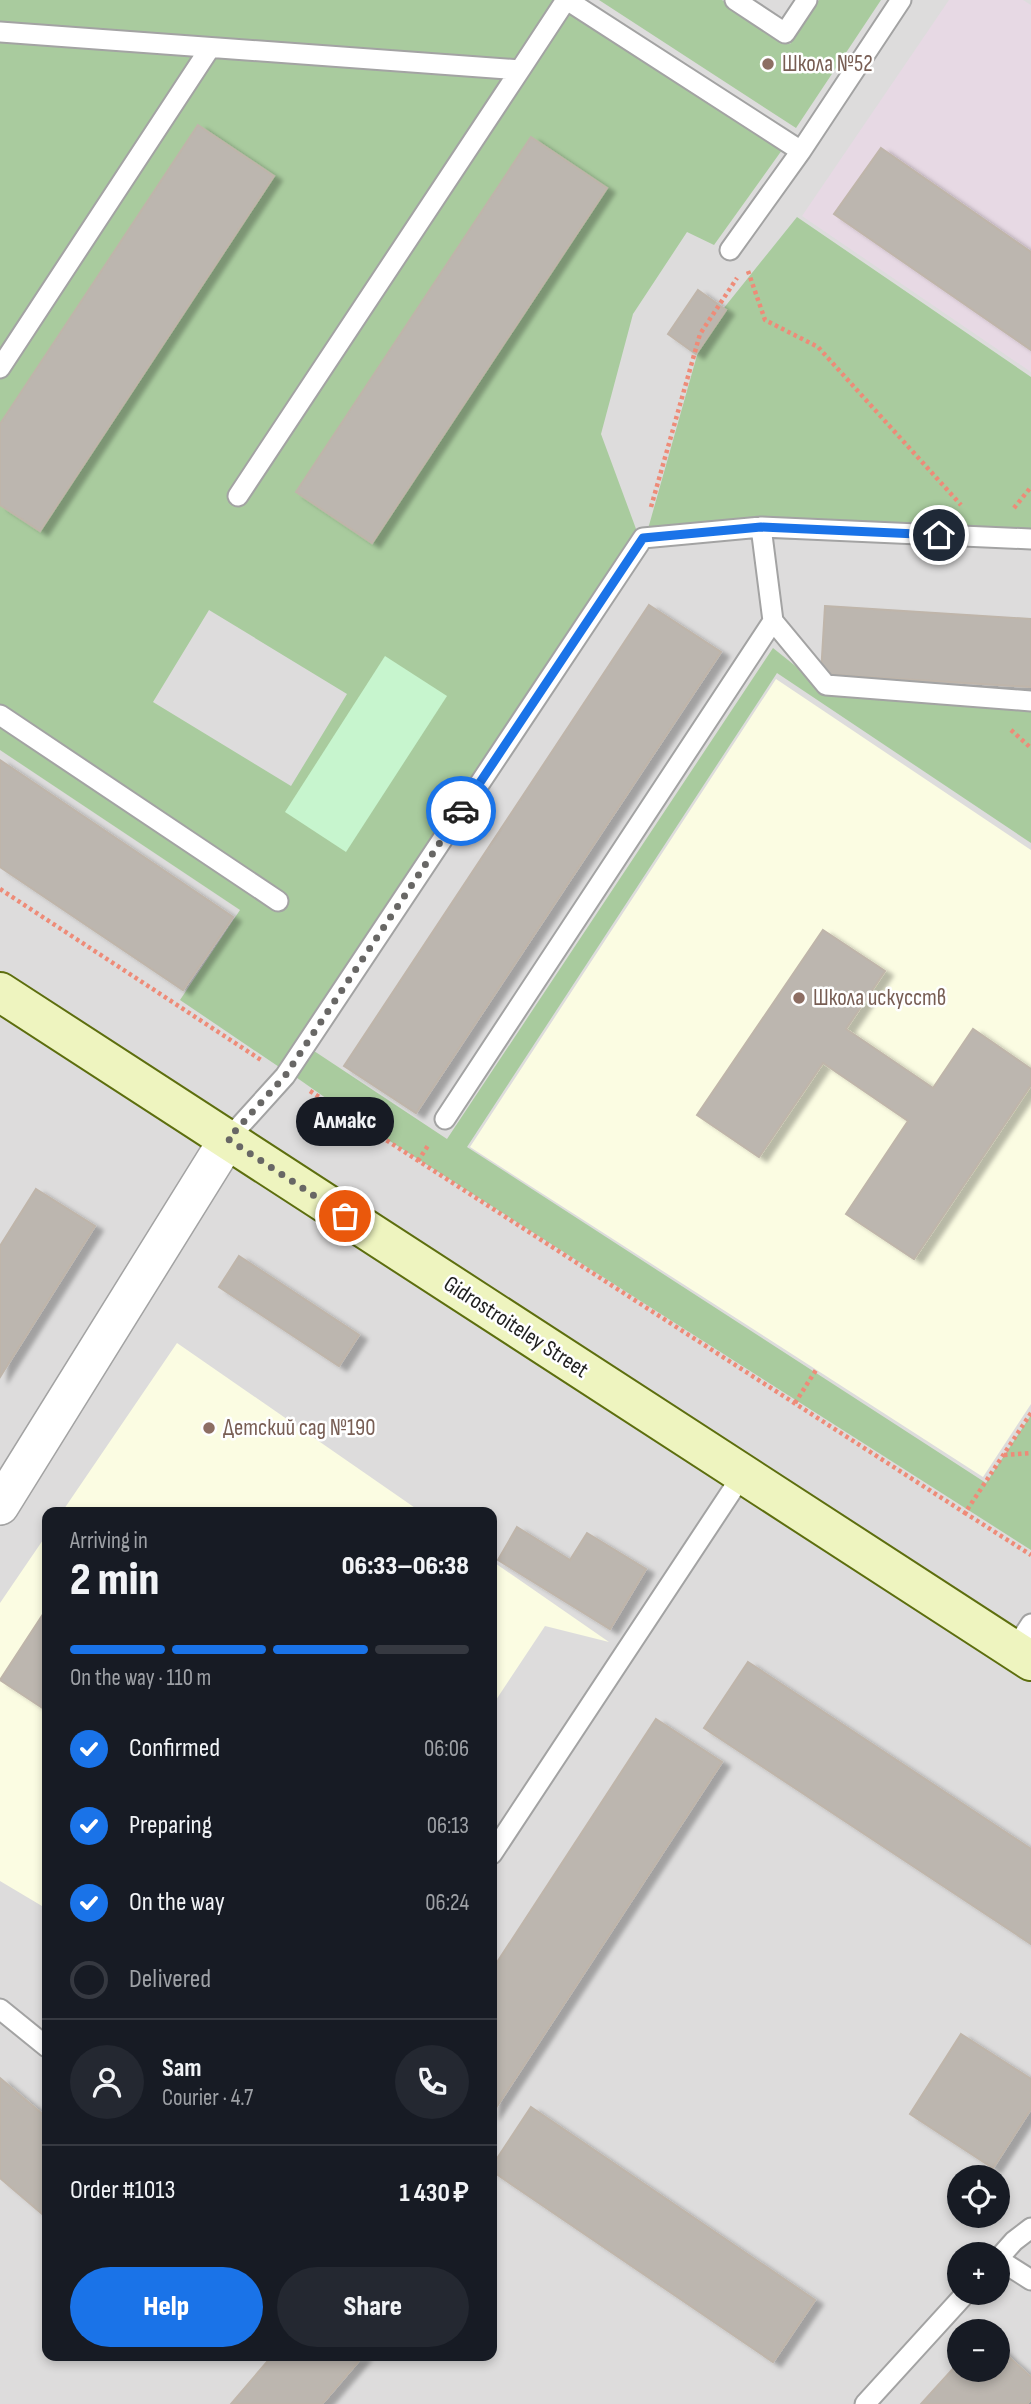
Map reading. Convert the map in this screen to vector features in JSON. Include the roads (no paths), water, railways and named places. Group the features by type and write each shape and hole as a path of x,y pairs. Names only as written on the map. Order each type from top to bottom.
{"street":[{"name":"Gidrostroiteley Street","path":"0,992 743,1474 1025,1645"},
{"path":"1,1501 228,1139"}],"lane":[{"path":"238,496 567,0 801,151"},
{"path":"735,0 785,33 807,0"},
{"path":"730,250 801,151 901,0"},
{"path":"0,32 520,71"},
{"path":"0,368 210,48"},
{"path":"761,527 773,621 826,685 1031,701"},
{"path":"228,1139 285,1076 643,538 761,527 1031,539"},
{"path":"445,1119 773,621"},
{"path":"0,716 278,901"},
{"path":"497,1846 743,1474"},
{"path":"0,2009 42,2044"},
{"path":"1010,2246 1031,2228"},
{"path":"1010,2267 1031,2280"},
{"path":"865,2404 955,2305"}],"place":[{"name":"Школа №52","path":"768,64"},
{"name":"Школа искусств","path":"799,998"},
{"name":"Алмакс","path":"345,1216"},
{"name":"Детский сад №190","path":"209,1428"}]}
